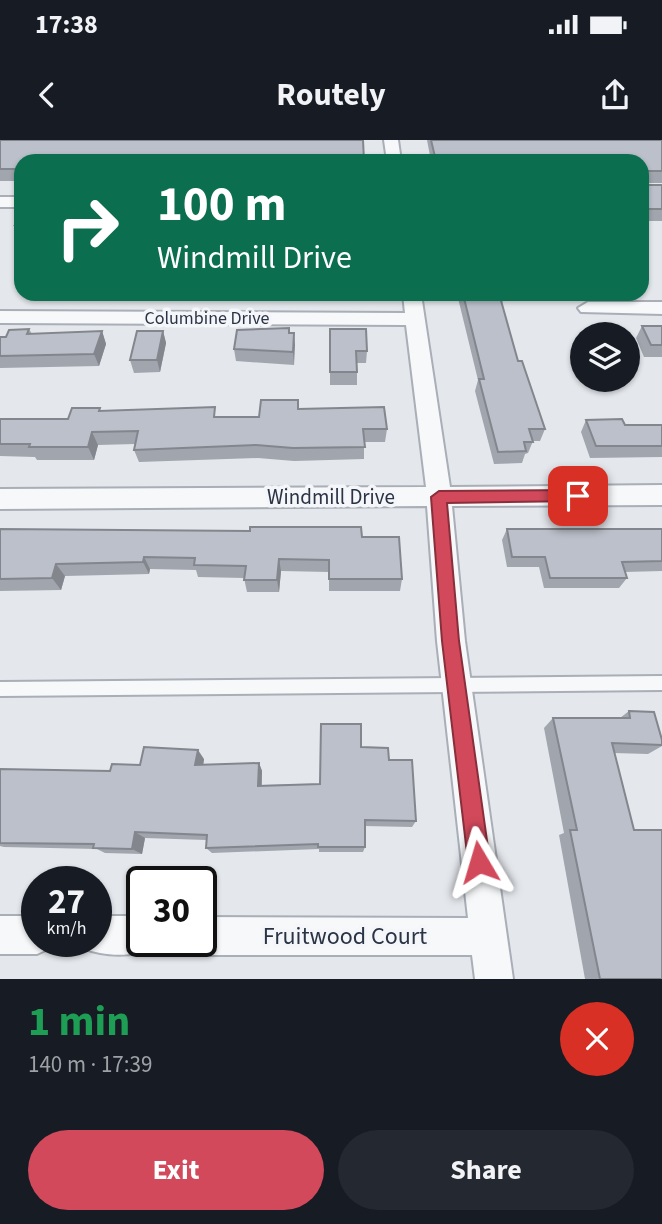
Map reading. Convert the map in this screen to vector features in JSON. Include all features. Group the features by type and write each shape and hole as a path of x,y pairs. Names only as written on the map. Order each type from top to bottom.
{"street":[{"path":"412,301 439,497 457,687 494,979"},
{"path":"588,308 662,308"},
{"name":"Columbine Drive","path":"0,317 415,319"},
{"name":"Windmill Drive","path":"0,499 662,495"},
{"path":"0,935 21,935"},
{"name":"Fruitwood Court","path":"217,936 489,937"}],"lane":[{"path":"0,689 457,687 662,683"}],"building":[{"path":"0,140 363,140 364,154 14,154 14,169 0,169"},
{"path":"431,140 662,140 662,171 649,171 649,154 434,154"},
{"path":"649,185 662,185 662,209 649,209"},
{"path":"465,301 501,301 518,361 522,361 545,429 529,429 533,442 524,442 526,451 498,452 479,379 484,379"},
{"path":"642,326 662,326 662,345 651,345"},
{"path":"289,328 289,333 294,333 293,352 234,349 237,330"},
{"path":"29,329 27,334 102,331 94,354 0,356 0,337 6,337 9,330"},
{"path":"330,329 366,329 367,351 356,351 357,372 330,372"},
{"path":"137,331 163,331 157,360 130,360"},
{"path":"261,400 298,400 298,409 384,407 387,429 363,429 365,447 293,448 256,445 134,450 138,431 92,432 88,447 0,444 0,419 68,419 72,408 100,408 99,411 215,407 214,417 259,417"},
{"path":"622,419 625,425 662,425 662,446 596,446 586,420"},
{"path":"250,527 361,527 362,537 399,537 402,579 329,579 329,560 279,559 277,580 244,580 246,566 194,565 195,558 144,557 143,562 56,564 52,578 0,579 0,529 250,531"},
{"path":"507,529 662,529 662,561 622,562 627,578 550,578 545,557 512,557"},
{"path":"629,711 654,712 662,740 662,745 612,743 634,830 662,830 662,979 600,979 570,830 577,830 553,718 630,718"},
{"path":"321,724 361,724 361,747 388,748 389,760 412,760 416,821 365,820 365,847 318,847 318,844 206,848 207,835 135,832 132,849 93,848 94,844 0,843 0,769 110,771 112,764 140,765 144,747 198,750 195,765 259,763 258,786 320,784"}],"route":[{"path":"479,862 451,641 439,497 578,496"}]}
